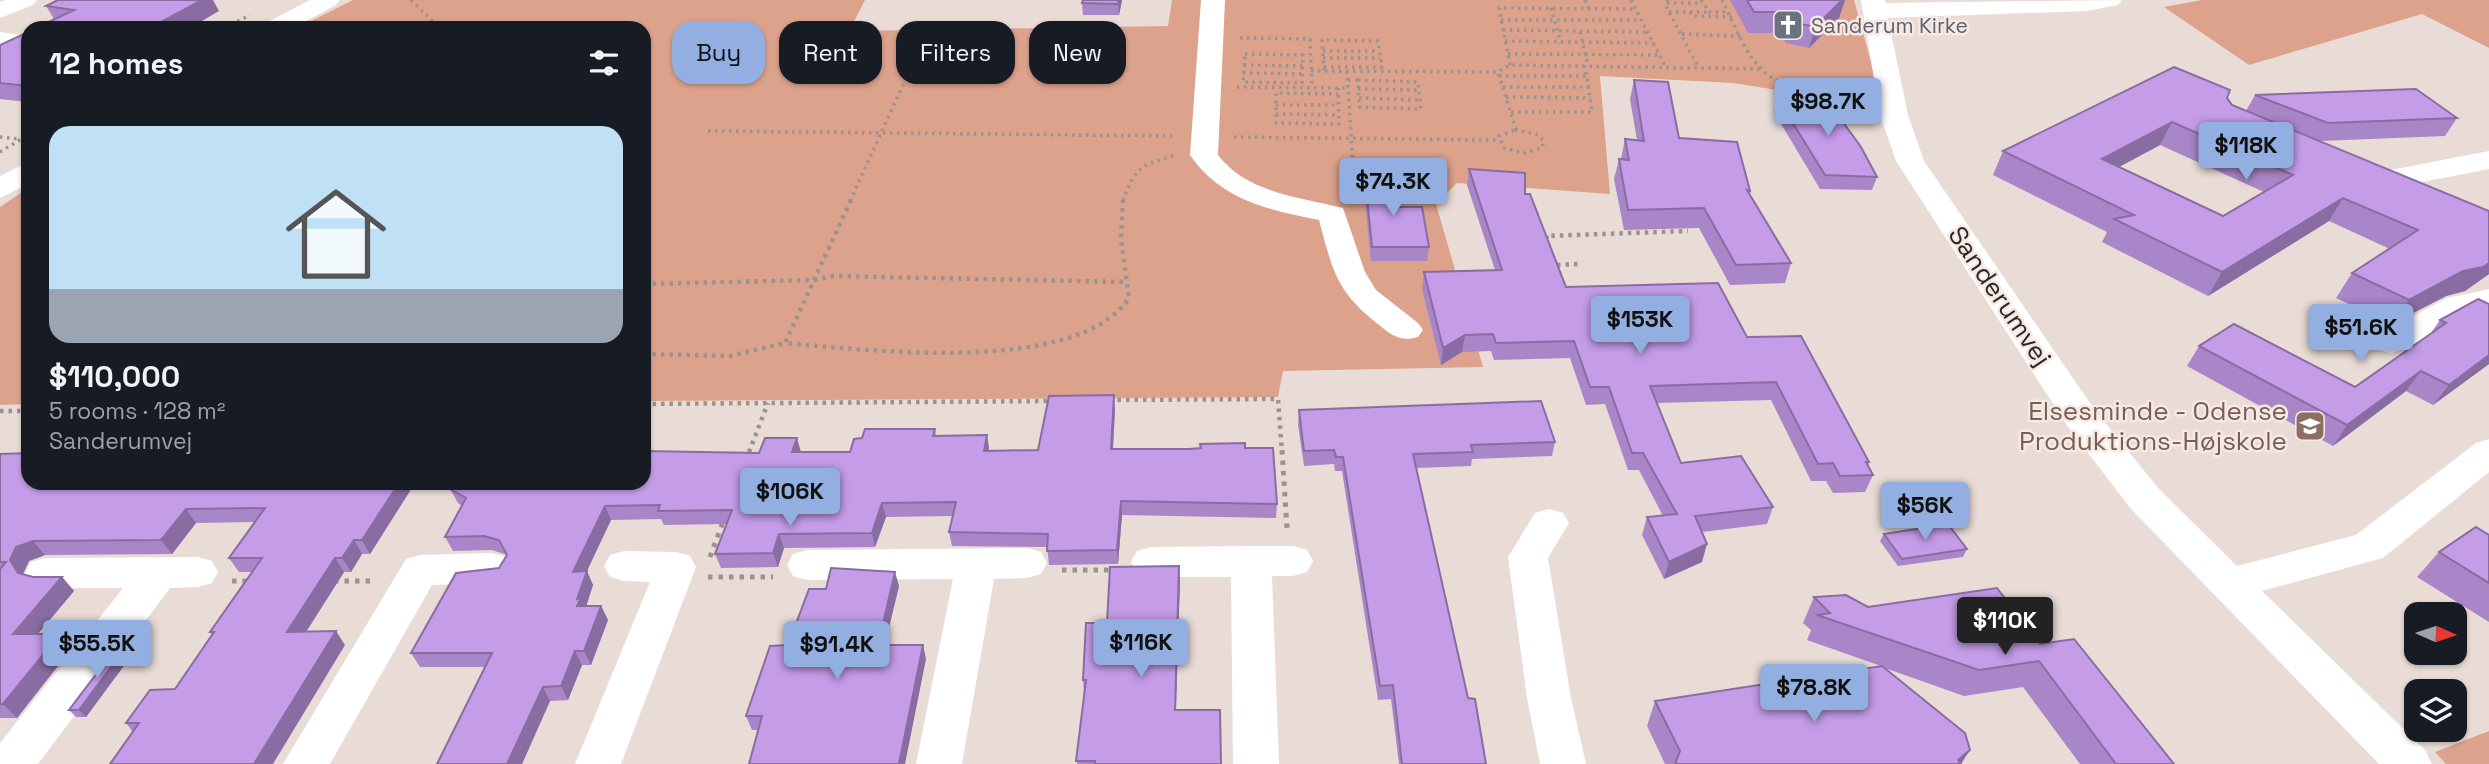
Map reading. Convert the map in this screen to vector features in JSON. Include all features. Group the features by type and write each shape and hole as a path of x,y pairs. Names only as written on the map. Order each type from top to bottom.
{"street":[{"path":"0,11 25,0"},
{"path":"288,21 328,0"},
{"path":"1213,0 1204,145 1212,170 1229,184 1332,214 1349,272 1363,296 1406,330"},
{"path":"1873,5 2087,4 2110,0"},
{"name":"Sanderumvej","path":"1873,5 1897,125 1910,161 2081,418 2145,499 2410,764"},
{"path":"0,39 21,42"},
{"path":"2434,200 2373,175 2489,160"},
{"path":"0,189 21,176"},
{"path":"2390,342 2459,305 2489,299"},
{"path":"2229,584 2370,547 2489,452"},
{"path":"1549,523 1528,557 1549,698 1563,764"},
{"path":"1251,561 1256,764"},
{"path":"1151,562 1293,561"},
{"path":"807,565 1027,562"},
{"path":"939,764 976,563"},
{"path":"598,764 676,567 624,566"},
{"path":"306,764 420,570 492,568"},
{"path":"45,573 178,572"},
{"path":"11,764 178,572"}],"path":[{"path":"411,0 433,21"},
{"path":"1585,0 1589,9"},
{"path":"1631,0 1666,66"},
{"path":"1722,0 1760,68 1773,79 1846,94 1859,109"},
{"path":"1698,67 1669,12 1667,1 1701,2 1709,12"},
{"path":"1683,3 1692,16 1732,17"},
{"path":"1510,65 1499,8 1635,9"},
{"path":"1551,8 1561,43"},
{"path":"1669,12 1729,12"},
{"path":"1501,20 1641,20"},
{"path":"1503,30 1647,32"},
{"path":"1511,112 1592,112 1586,55 1580,32"},
{"path":"1681,34 1742,36"},
{"path":"1211,37 1310,39 1312,88"},
{"path":"1311,71 1382,67 1378,41 1322,40 1324,69"},
{"path":"1505,41 1653,43"},
{"path":"1323,51 1379,51"},
{"path":"1303,85 1303,55 1245,54 1243,82 1349,88"},
{"path":"1508,54 1659,55"},
{"path":"1323,58 1380,58"},
{"path":"1244,65 1303,66"},
{"path":"1499,74 1510,65 1760,68"},
{"path":"1324,69 1588,76"},
{"path":"1332,214 1355,202 1347,71"},
{"path":"1244,73 1303,74"},
{"path":"1499,74 1517,130"},
{"path":"1348,80 1358,80 1418,82 1421,108 1359,107 1358,80"},
{"path":"785,343 904,84"},
{"path":"1208,87 1303,85"},
{"path":"1503,86 1590,87"},
{"path":"1338,88 1339,124 1276,123 1276,93 1338,94"},
{"path":"1358,89 1419,90"},
{"path":"1506,97 1591,98"},
{"path":"1359,98 1420,100"},
{"path":"1276,105 1338,105"},
{"path":"1276,114 1339,115"},
{"path":"1517,130 1541,137 1542,148 1532,153 1517,153 1504,148 1499,140 1503,133 1517,130"},
{"path":"708,131 882,133 1204,145 1353,138 1499,140"},
{"path":"0,137 21,139"},
{"path":"0,152 21,139"},
{"path":"651,354 730,356 785,343 924,354 1043,346 1085,331 1119,313 1129,298 1121,239 1121,206 1130,181 1142,165 1204,145"},
{"path":"1549,245 1546,236 1688,231"},
{"path":"1553,255 1561,276"},
{"path":"1557,265 1578,264"},
{"path":"651,284 814,280 834,276 1127,282"},
{"path":"1098,401 1278,399 1289,544 1293,561"},
{"path":"651,404 1057,401"},
{"path":"0,411 21,411"},
{"path":"1027,562 1032,570 1146,570 1151,562"},
{"path":"702,578 794,577 807,565"},
{"path":"178,572 199,581 264,582"},
{"path":"331,581 413,581"}],"shaded area":[{"path":"353,0 865,0 854,21 779,21 779,84 882,84 882,30 896,30 896,84 1015,84 1015,28 1029,28 1029,84 1126,84 1126,27 1168,26 1172,0 1854,0 1876,80 1869,97 1844,101 1733,83 1600,76 1610,194 1457,183 1436,204 1483,367 1283,371 1278,397 651,401 651,21 311,21"},
{"path":"2202,0 2489,0 2489,48 2422,14 2249,65 2164,7"},
{"path":"21,193 21,404 0,405 0,207"},
{"path":"2489,731 2489,764 2446,764 2435,752 2467,742 2467,740"}],"building":[{"path":"58,0 202,0 163,21 51,21 74,10 46,6"},
{"path":"1083,0 1119,0 1118,4 1082,3"},
{"path":"1747,0 1842,0 1815,27 1792,22 1785,12 1754,12"},
{"path":"21,35 21,85 0,83 0,45"},
{"path":"2174,67 2230,90 2227,98 2232,105 2489,211 2489,263 2463,271 2409,300 2352,273 2418,230 2343,198 2222,272 2114,219 2134,215 2003,151","holes":["2172,122 2293,175 2223,216 2102,159"]},
{"path":"1634,80 1668,82 1679,138 1737,142 1750,191 1747,190 1791,263 1736,265 1704,208 1628,210 1619,159 1629,160 1625,139 1644,141"},
{"path":"2416,89 2457,118 2328,123 2255,95"},
{"path":"1822,98 1829,103 1861,147 1877,177 1825,175 1778,99"},
{"path":"1469,169 1525,173 1525,194 1530,194 1566,287 1718,283 1747,337 1801,336 1869,462 1866,462 1873,475 1840,476 1833,463 1818,464 1776,382 1650,386 1681,463 1741,456 1773,507 1695,516 1707,544 1669,562 1647,517 1677,514 1643,453 1632,453 1609,387 1590,387 1574,341 1496,343 1493,334 1465,335 1443,348 1424,272 1502,270"},
{"path":"1365,178 1391,178 1395,207 1422,207 1429,247 1372,247"},
{"path":"2478,299 2489,304 2489,355 2449,385 2421,371 2347,425 2199,346 2234,324 2355,387 2446,323 2440,320"},
{"path":"1114,395 1111,449 1189,449 1201,448 1200,444 1245,443 1245,448 1273,448 1277,504 1121,501 1117,550 1047,551 1048,534 949,532 956,502 882,503 872,533 779,534 773,553 715,554 732,510 658,511 660,505 605,506 573,572 587,571 577,606 601,606 584,651 575,651 561,686 543,687 507,764 437,764 492,653 411,653 456,573 499,568 507,555 499,540 484,536 445,537 466,498 452,490 651,490 651,451 759,453 765,438 797,438 792,452 850,452 854,439 862,438 865,429 935,429 933,436 987,435 984,451 1038,450 1049,396"},
{"path":"1541,401 1555,442 1471,445 1473,452 1413,454 1468,698 1475,699 1486,764 1402,764 1393,685 1380,686 1343,457 1336,457 1334,450 1304,451 1299,410"},
{"path":"21,453 21,490 394,490 362,540 354,540 342,558 335,558 287,632 336,631 254,764 110,764 139,723 126,723 150,690 175,689 214,632 210,632 262,558 229,558 265,508 186,509 161,540 33,541 16,547 10,560 18,573 33,577 62,577 13,634 60,634 3,704 0,704 0,569 6,562 0,562 0,454"},
{"path":"1948,524 1967,549 1902,559 1884,534"},
{"path":"2476,527 2489,535 2489,583 2439,552"},
{"path":"1179,566 1175,710 1220,710 1221,764 1095,764 1095,761 1076,761 1086,680 1083,680 1086,623 1107,623 1110,567"},
{"path":"831,568 895,572 878,645 923,645 899,764 749,764 762,716 746,716 770,646 788,645 809,589 826,589"},
{"path":"1997,588 2040,644 2074,639 2174,764 2116,764 2039,661 1979,670 1817,615 1830,613 1814,597 1846,595 1868,607"},
{"path":"116,648 125,648 79,710 69,710"},
{"path":"1882,666 1965,733 1970,750 1958,760 1961,764 1675,764 1680,751 1655,701"}],"place":[{"name":"Sanderum Kirke","path":"1788,25"},
{"name":"Elsesminde - Odense Produktions-Højskole","path":"2310,426"}]}
